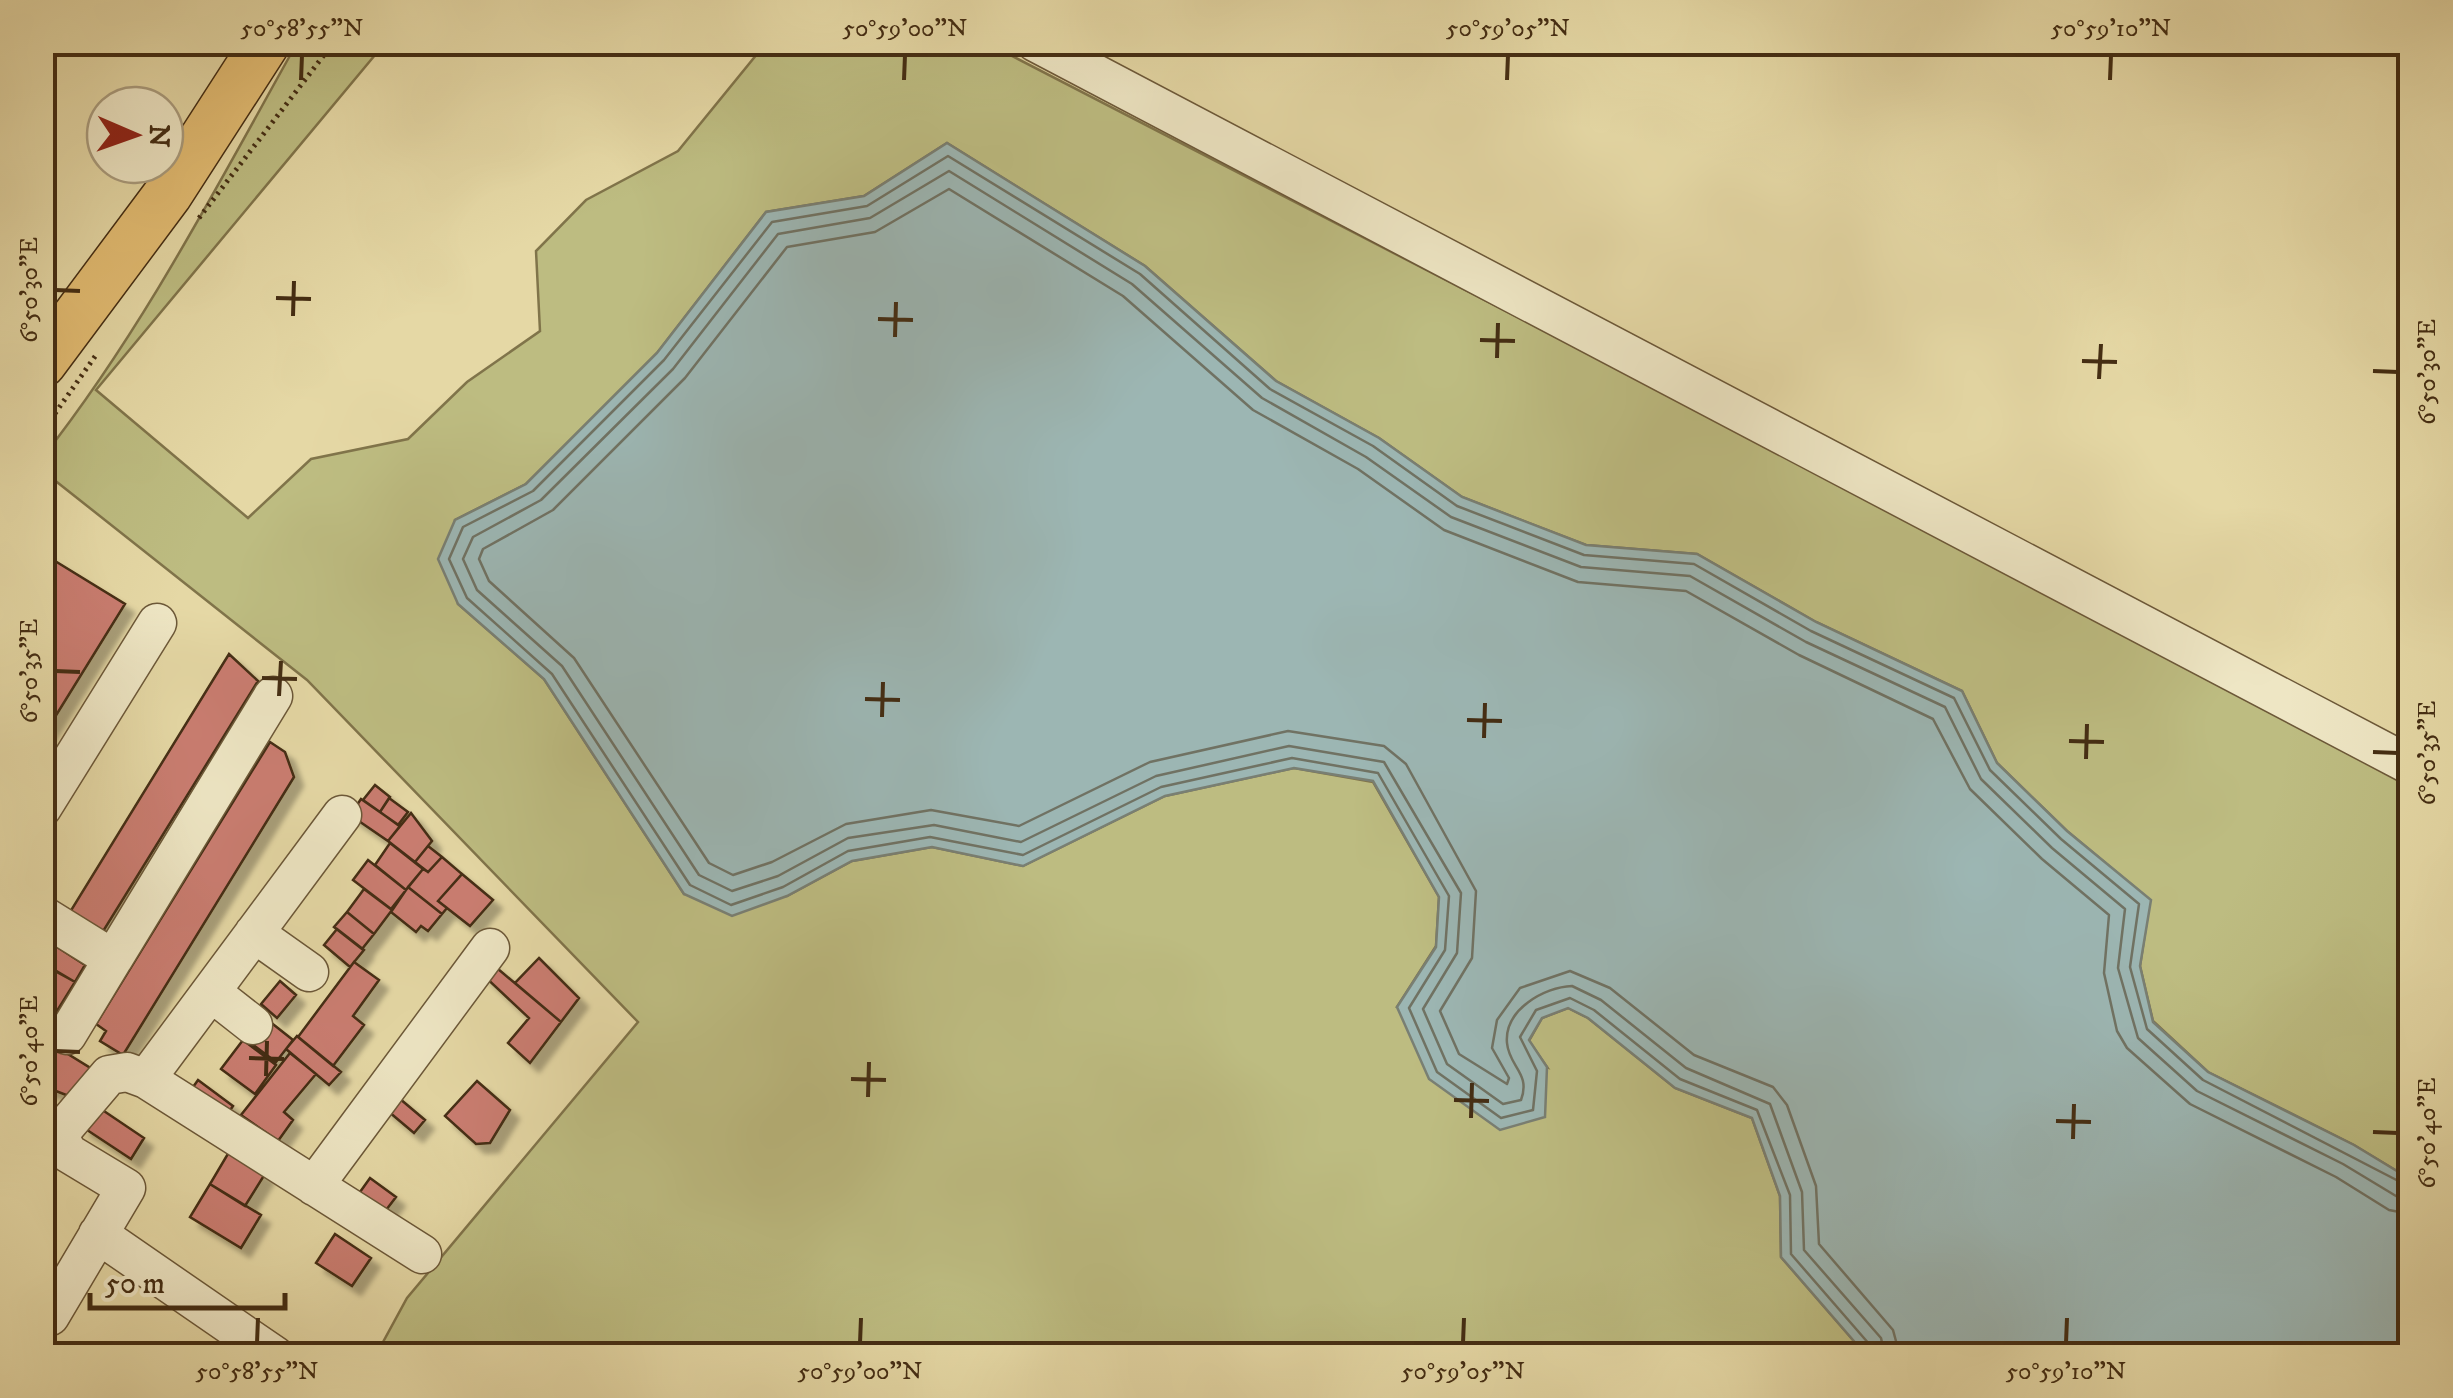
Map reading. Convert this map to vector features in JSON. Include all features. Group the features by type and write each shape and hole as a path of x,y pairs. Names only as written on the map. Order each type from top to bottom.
{"main road":[{"path":"42,362 168,194 266,42"}],"lane":[{"path":"1034,42 2410,765"},
{"path":"42,808 157,624"},
{"path":"67,1034 274,696"},
{"path":"146,1079 342,814"},
{"path":"42,914 113,959"},
{"path":"254,934 309,972"},
{"path":"314,1186 490,948"},
{"path":"211,992 253,1026"},
{"path":"50,1316 126,1188 68,1153 50,1131 109,1075 127,1072 146,1079 422,1254"},
{"path":"98,1234 275,1356"}],"path":[{"path":"192,228 334,42"},
{"path":"42,432 98,353"}],"shaded area":[{"path":"297,43 385,43 96,390 248,518 311,459 408,439 467,382 540,331 536,251 586,200 678,151 766,43 987,43 2410,778 2410,1179 2354,1145 2208,1072 2153,1021 2140,966 2150,900 2067,831 1997,763 1962,691 1816,622 1697,554 1586,545 1462,497 1379,438 1276,381 1145,266 947,143 864,196 766,212 657,353 526,484 455,520 458,604 544,679 684,894 787,896 852,861 932,847 1023,866 1165,796 1294,768 1373,782 1439,897 1436,946 1397,1007 1547,1067 1529,1041 1542,1018 1568,1008 1588,1018 1675,1088 1752,1118 1780,1196 1781,1257 1866,1355 376,1355 407,1298 638,1022 307,680 43,471 42,458 146,308"}],"water":[{"path":"947,143 1145,266 1276,381 1379,438 1462,497 1586,545 1697,554 1816,622 1962,691 1997,763 2067,831 2151,900 2140,966 2153,1022 2208,1072 2354,1145 2410,1179 2410,1355 1866,1355 1781,1257 1780,1196 1752,1118 1675,1088 1588,1018 1568,1008 1542,1018 1529,1040 1547,1067 1545,1117 1500,1130 1429,1079 1397,1007 1436,947 1439,897 1373,781 1294,768 1165,796 1023,866 932,847 852,861 787,896 732,916 684,894 544,679 458,604 438,559 455,520 526,484 657,353 766,212 864,196"}],"building":[{"path":"42,553 125,604 42,738"},
{"path":"229,654 258,681 102,933 70,912"},
{"path":"270,742 285,752 294,777 123,1055 100,1041 106,1031 96,1024"},
{"path":"375,785 390,797 380,812 363,800"},
{"path":"389,798 408,812 398,825 380,812"},
{"path":"361,799 400,826 388,841 350,815"},
{"path":"411,813 432,841 415,862 388,841"},
{"path":"390,843 423,869 406,890 375,865"},
{"path":"428,846 442,857 428,872 415,862"},
{"path":"442,857 462,874 438,901 447,908 442,914 408,887 423,869 428,872"},
{"path":"368,860 406,890 391,909 353,880"},
{"path":"462,874 493,900 470,926 438,901"},
{"path":"408,887 442,914 428,931 421,926 416,932 391,912"},
{"path":"364,889 392,910 374,934 347,912"},
{"path":"347,912 374,934 362,949 334,927"},
{"path":"337,929 364,950 350,967 324,945"},
{"path":"54,945 85,965 75,982 43,963"},
{"path":"539,958 579,998 561,1022 515,983"},
{"path":"354,962 379,980 353,1016 364,1025 333,1066 298,1037"},
{"path":"491,963 561,1022 530,1063 508,1043 529,1018 482,974"},
{"path":"42,964 75,982 42,1035"},
{"path":"280,981 296,995 277,1018 261,1004"},
{"path":"269,1021 293,1040 276,1062 252,1044"},
{"path":"297,1036 341,1072 329,1085 286,1049"},
{"path":"42,1038 92,1069 74,1098 48,1088 42,1093"},
{"path":"243,1040 276,1065 255,1094 221,1069"},
{"path":"290,1053 316,1074 284,1112 293,1120 278,1141 241,1115"},
{"path":"198,1080 233,1106 222,1122 186,1097"},
{"path":"477,1081 510,1110 490,1143 476,1144 445,1116"},
{"path":"393,1093 425,1120 414,1133 382,1106"},
{"path":"95,1105 144,1138 131,1159 81,1126"},
{"path":"229,1152 265,1174 245,1206 210,1184"},
{"path":"370,1178 396,1197 380,1218 355,1199"},
{"path":"210,1184 261,1215 241,1248 190,1217"},
{"path":"335,1234 371,1258 352,1286 316,1263"}]}
